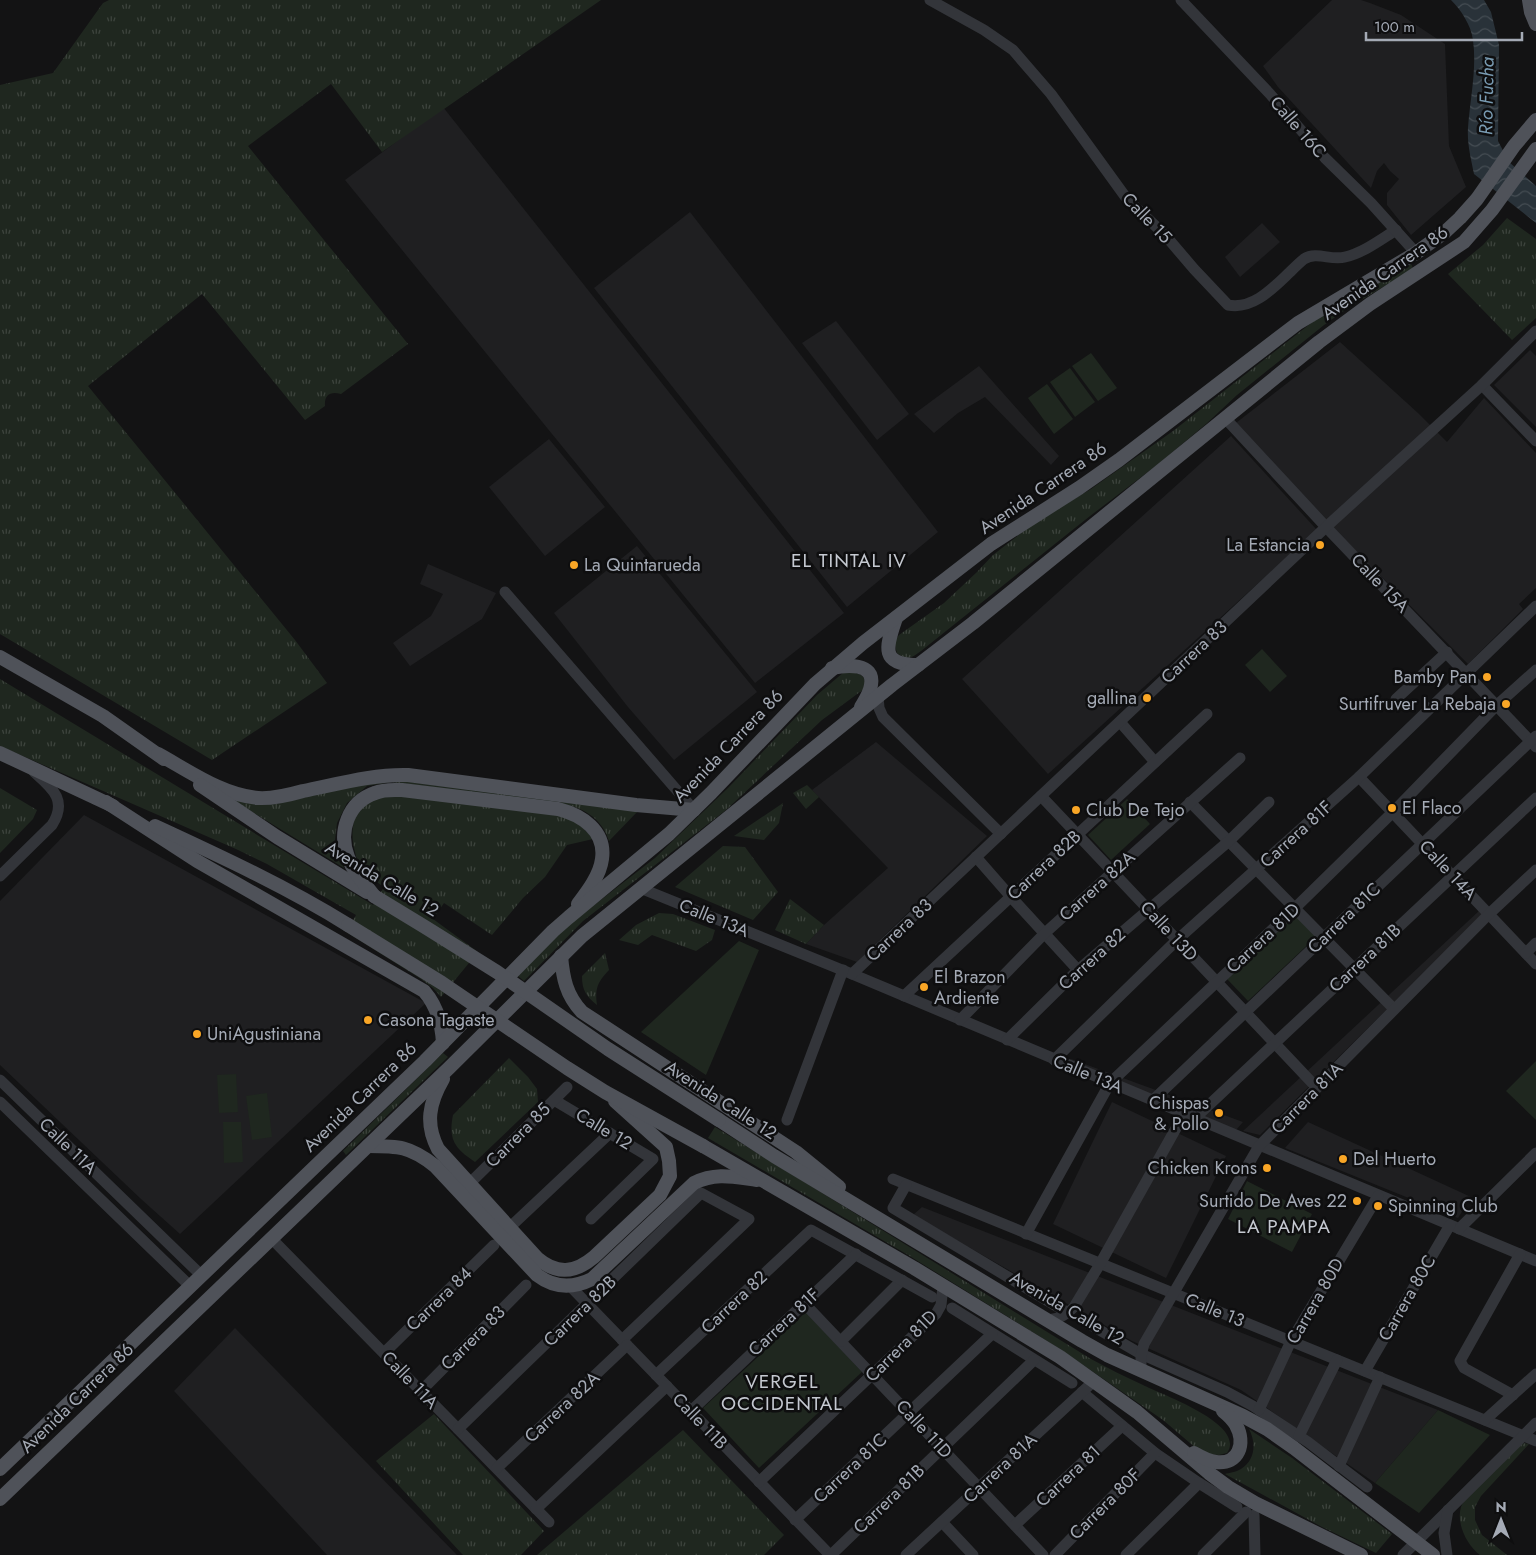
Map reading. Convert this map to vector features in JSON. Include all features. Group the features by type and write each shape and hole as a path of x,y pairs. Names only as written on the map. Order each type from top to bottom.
{"main road":[{"path":"1530,0 1531,12 1536,24"},
{"name":"Avenida Carrera 86","path":"0,1469 443,1043 569,917 655,846 694,810 832,668 991,544 1119,460 1298,323 1416,253 1445,232 1477,198 1514,146 1536,120"},
{"name":"Avenida Carrera 86","path":"0,1499 449,1068 587,931 878,696 973,622 1311,347 1464,242 1492,210 1532,154"},
{"path":"896,618 888,644 888,652 900,664 918,665"},
{"name":"Avenida Calle 12","path":"0,657 103,716 262,827 497,972 608,1050 774,1156 1097,1349 1252,1421 1279,1438 1433,1555"},
{"path":"832,668 853,665 869,673 872,680 870,691 859,712"},
{"path":"0,753 252,872 348,925 442,983 605,1092 764,1181 1046,1348 1137,1412 1228,1487 1255,1503 1360,1555"},
{"path":"158,754 230,791 259,798 278,797 390,774 636,805 694,810"},
{"path":"374,896 348,858 344,846 345,829 350,812 359,801 374,793 386,790 402,790 558,809 582,818 591,825 603,846 602,860 597,875 569,917"},
{"path":"106,802 197,861 424,991 431,1000 440,1022 443,1043"},
{"path":"561,956 567,991 582,1012 796,1152 878,1218"},
{"path":"449,1068 433,1100 430,1114 432,1138 438,1149 509,1228 545,1264 553,1268 565,1270 575,1269 594,1257 660,1195 670,1176 670,1161 666,1147 605,1092"},
{"path":"368,1146 403,1147 423,1156 435,1166 537,1275 554,1285 571,1287 582,1285 592,1279 694,1183 713,1176 730,1176 764,1181"},
{"path":"1170,1438 1204,1459 1214,1462 1229,1460 1236,1456 1242,1444 1240,1435 1235,1423 1216,1404"}],"street":[{"name":"Calle 15","path":"930,0 984,30 1013,50 1051,94 1127,199 1165,235 1228,305 1236,307 1254,301 1282,280 1302,260 1312,255 1346,257 1365,249 1396,230"},
{"name":"Calle 16C","path":"1181,0 1270,94 1325,158 1371,203 1416,253"},
{"name":"Carrera 83","path":"847,972 1001,834 1326,527 1534,339"},
{"path":"1482,385 1536,440"},
{"name":"Calle 15A","path":"1225,418 1326,527 1534,741"},
{"path":"505,592 694,810"},
{"name":"Carrera 81F","path":"1054,1060 1177,940 1359,777 1535,608"},
{"path":"1396,699 1446,652"},
{"name":"Carrera 81D","path":"1026,1234 1110,1083 1295,908 1393,812 1497,705 1536,670"},
{"path":"878,696 879,708 883,717 1001,834"},
{"name":"Carrera 82B","path":"904,996 1207,714"},
{"path":"1120,722 1155,762"},
{"name":"Carrera 81C","path":"1152,1101 1422,844 1534,741"},
{"name":"Carrera 82A","path":"960,1020 1045,933 1240,758"},
{"path":"0,876 52,825 59,811 58,800 50,787 27,766"},
{"name":"Calle 14A","path":"1359,777 1536,964"},
{"name":"Calle 13D","path":"1041,796 1317,1088"},
{"name":"Carrera 81B","path":"1068,1313 1074,1307 1189,1116 1275,1043 1536,798"},
{"path":"1190,802 1394,1009"},
{"name":"Carrera 82","path":"1007,1040 1078,970 1229,841 1269,802"},
{"path":"976,857 1010,897 1078,970"},
{"name":"Carrera 81A","path":"1141,1370 1144,1344 1259,1146 1489,914 1536,870"},
{"name":"Calle 13A","path":"640,888 847,972 1536,1261"},
{"path":"1526,953 1536,943"},
{"path":"787,1120 847,972"},
{"name":"Calle 11A","path":"0,1080 201,1275"},
{"name":"Carrera 85","path":"469,1184 567,1087"},
{"name":"Calle 12","path":"554,1100 653,1159 591,1219"},
{"name":"Calle 11A","path":"0,1102 190,1286"},
{"path":"509,1228 610,1133"},
{"name":"Carrera 80C","path":"1365,1371 1454,1227 1536,1153"},
{"name":"Calle 13","path":"893,1179 1536,1441"},
{"path":"906,1185 893,1208 1068,1313"},
{"name":"Carrera 82B","path":"458,1429 701,1193"},
{"name":"Carrera 82A","path":"497,1468 749,1219 701,1193"},
{"name":"Carrera 80D","path":"1259,1410 1290,1341 1378,1196"},
{"name":"Carrera 82","path":"656,1375 811,1230 856,1254"},
{"name":"Calle 11A","path":"271,1238 549,1522"},
{"name":"Carrera 84","path":"384,1353 494,1245"},
{"path":"856,1254 932,1296"},
{"name":"Carrera 81F","path":"690,1411 856,1254"},
{"path":"1513,1395 1464,1368 1460,1361 1520,1254"},
{"path":"841,1341 902,1280"},
{"name":"Carrera 83","path":"421,1391 526,1285"},
{"name":"Carrera 81D","path":"759,1482 936,1314 941,1305 944,1286"},
{"name":"Calle 11B","path":"571,1287 830,1555"},
{"name":"Calle 11D","path":"804,1303 1043,1555"},
{"path":"952,1308 1072,1383"},
{"path":"1048,1320 1056,1319 1068,1313"},
{"path":"1084,1322 1142,1354 1227,1392 1259,1410 1299,1436 1367,1487"},
{"name":"Carrera 81C","path":"796,1520 992,1334"},
{"name":"Carrera 81B","path":"830,1555 1034,1360"},
{"path":"1299,1436 1337,1360"},
{"path":"1485,1420 1536,1374"},
{"path":"1339,1466 1380,1377"},
{"name":"Carrera 81A","path":"906,1555 1094,1381"},
{"path":"536,1509 667,1386"},
{"path":"1082,1392 1155,1453 1199,1483 1246,1511 1255,1555"},
{"path":"1403,1555 1536,1423"},
{"name":"Carrera 81","path":"1015,1525 1122,1426"},
{"name":"Carrera 80F","path":"1055,1555 1155,1453"},
{"path":"1126,1555 1199,1483"},
{"path":"1447,1555 1444,1533 1448,1510"},
{"path":"1203,1555 1246,1511"},
{"path":"942,1522 973,1555"}],"shaded area":[{"path":"1332,0 1361,0 1401,15 1445,44 1449,146 1466,187 1411,235 1387,205 1387,193 1399,179 1384,163 1377,171 1371,188 1278,87 1263,66"},
{"path":"443,107 844,613 755,683 345,180"},
{"path":"690,212 938,532 847,607 594,288"},
{"path":"1262,223 1280,242 1240,277 1225,257"},
{"path":"836,321 909,414 877,440 802,343"},
{"path":"1340,342 1447,442 1484,398 1536,453 1536,588 1519,604 1523,609 1468,664 1232,426"},
{"path":"1530,350 1536,356 1536,427 1494,385"},
{"path":"979,366 1059,456 1051,465 985,397 958,413 934,433 914,414"},
{"path":"1231,436 1317,530 1048,774 962,679"},
{"path":"549,439 605,507 545,556 489,487"},
{"path":"637,546 757,692 674,760 628,707 554,613"},
{"path":"428,564 496,593 482,619 410,666 393,643 431,616 443,594 420,584"},
{"path":"876,742 987,836 857,962 806,944 824,925 888,868 812,790"},
{"name":"UniAgustiniana","path":"84,815 426,1003 180,1234 0,1065 0,901"},
{"path":"1480,910 1483,914 1260,1135 1243,1131"},
{"path":"1071,1059 1243,1122 1236,1130 1068,1062"},
{"path":"1112,1102 1226,1156 1166,1278 1053,1224"},
{"path":"1308,1122 1471,1197 1458,1218 1285,1148"},
{"path":"922,1207 1438,1410 1375,1483 1241,1390 1132,1341 913,1215"},
{"path":"235,1328 457,1555 327,1555 174,1391"}],"green space":[{"path":"109,0 601,0 382,152 331,84 248,146 408,344 341,394 334,393 328,395 325,406 305,420 202,294 88,386 295,640 327,683 212,760 0,634 0,85 53,73 103,3"},
{"path":"1507,218 1536,239 1536,318 1512,340 1448,274 1483,245"},
{"path":"1411,263 1413,269 1348,308 1324,325 1237,395 1157,465 921,651 909,658 897,653 894,642 899,635 944,603 993,555 1020,534 1044,517 1091,489 1173,431 1315,320"},
{"path":"1091,353 1117,388 1098,401 1072,366"},
{"path":"1070,368 1095,402 1075,417 1050,382"},
{"path":"1047,384 1073,419 1054,434 1028,398"},
{"path":"1262,649 1287,676 1270,692 1245,665"},
{"path":"844,672 860,674 865,680 864,689 822,720 726,810 583,921 524,981 518,976 571,923 655,858 729,787 817,695"},
{"path":"0,679 373,905 384,887 358,862 353,845 353,830 359,811 376,799 390,796 410,796 554,813 576,823 593,839 567,845 545,877 523,898 492,935 444,903 433,919 478,952 441,997 421,979 346,932 356,915 267,864 0,746"},
{"path":"393,778 638,811 609,841 603,828 595,819 585,811 572,806 392,782 367,786 347,803 337,823 335,840 344,868 223,794 247,801"},
{"path":"807,785 819,797 806,809 793,793"},
{"path":"0,788 37,810 33,819 0,853"},
{"path":"1127,799 1150,824 1111,860 1088,835"},
{"path":"783,803 779,823 764,840 734,836"},
{"path":"723,846 745,847 778,892 753,920 675,887"},
{"path":"790,899 824,925 806,944 775,930"},
{"path":"659,913 673,914 715,930 712,940 696,951 652,935 638,945 619,940 636,925"},
{"path":"1296,914 1317,936 1248,1001 1227,979"},
{"path":"739,941 759,950 706,1075 641,1032"},
{"path":"605,953 609,970 598,986 596,994 597,1005 585,992 582,976"},
{"path":"443,1053 448,1057 346,1155 343,1151"},
{"path":"509,1058 537,1089 538,1102 475,1162 462,1153 452,1137 453,1115"},
{"path":"1536,1061 1536,1120 1506,1091"},
{"path":"236,1074 238,1112 219,1113 217,1075"},
{"path":"267,1093 272,1137 252,1140 246,1096"},
{"path":"223,1122 241,1122 243,1162 224,1163"},
{"path":"715,1127 1091,1359 1200,1412 1214,1421 1225,1432 1230,1442 1227,1453 1219,1455 1206,1454 1197,1449 1163,1420 1060,1349 908,1255 708,1138"},
{"path":"1247,1181 1312,1214 1292,1252 1228,1219"},
{"path":"806,1312 862,1372 759,1468 703,1408"},
{"path":"1438,1410 1490,1435 1419,1513 1375,1483"},
{"path":"434,1414 544,1531 521,1555 463,1555 376,1461"},
{"path":"1249,1429 1292,1458 1392,1534 1376,1553 1322,1527 1225,1474 1241,1469 1250,1461 1254,1445"},
{"path":"683,1430 784,1535 764,1555 537,1555"},
{"path":"1522,1443 1529,1444 1481,1496 1475,1507 1475,1520 1482,1535 1507,1555 1480,1555 1471,1546 1461,1527 1461,1507 1467,1496"}],"water":[{"name":"Río Fucha","path":"1451,0 1484,0 1491,12 1499,45 1498,141 1509,162 1536,186 1536,223 1474,174 1468,134 1474,73 1473,40 1465,18"}],"place":[{"name":"La Estancia","path":"1320,545"},
{"name":"La Quintarueda","path":"574,565"},
{"name":"Bamby Pan","path":"1487,677"},
{"name":"gallina","path":"1147,698"},
{"name":"Surtifruver La Rebaja","path":"1506,704"},
{"name":"El Flaco","path":"1392,808"},
{"name":"Club De Tejo","path":"1076,810"},
{"name":"El Brazon Ardiente","path":"924,987"},
{"name":"Casona Tagaste","path":"368,1020"},
{"name":"UniAgustiniana","path":"197,1034"},
{"name":"Chispas & Pollo","path":"1219,1113"},
{"name":"Del Huerto","path":"1343,1159"},
{"name":"Chicken Krons","path":"1267,1168"},
{"name":"Surtido De Aves 22","path":"1357,1201"},
{"name":"Spinning Club","path":"1378,1206"}],"district":[{"name":"EL TINTAL IV","path":"849,560"},
{"name":"LA PAMPA","path":"1284,1226"},
{"name":"VERGEL OCCIDENTAL","path":"782,1392"}]}
